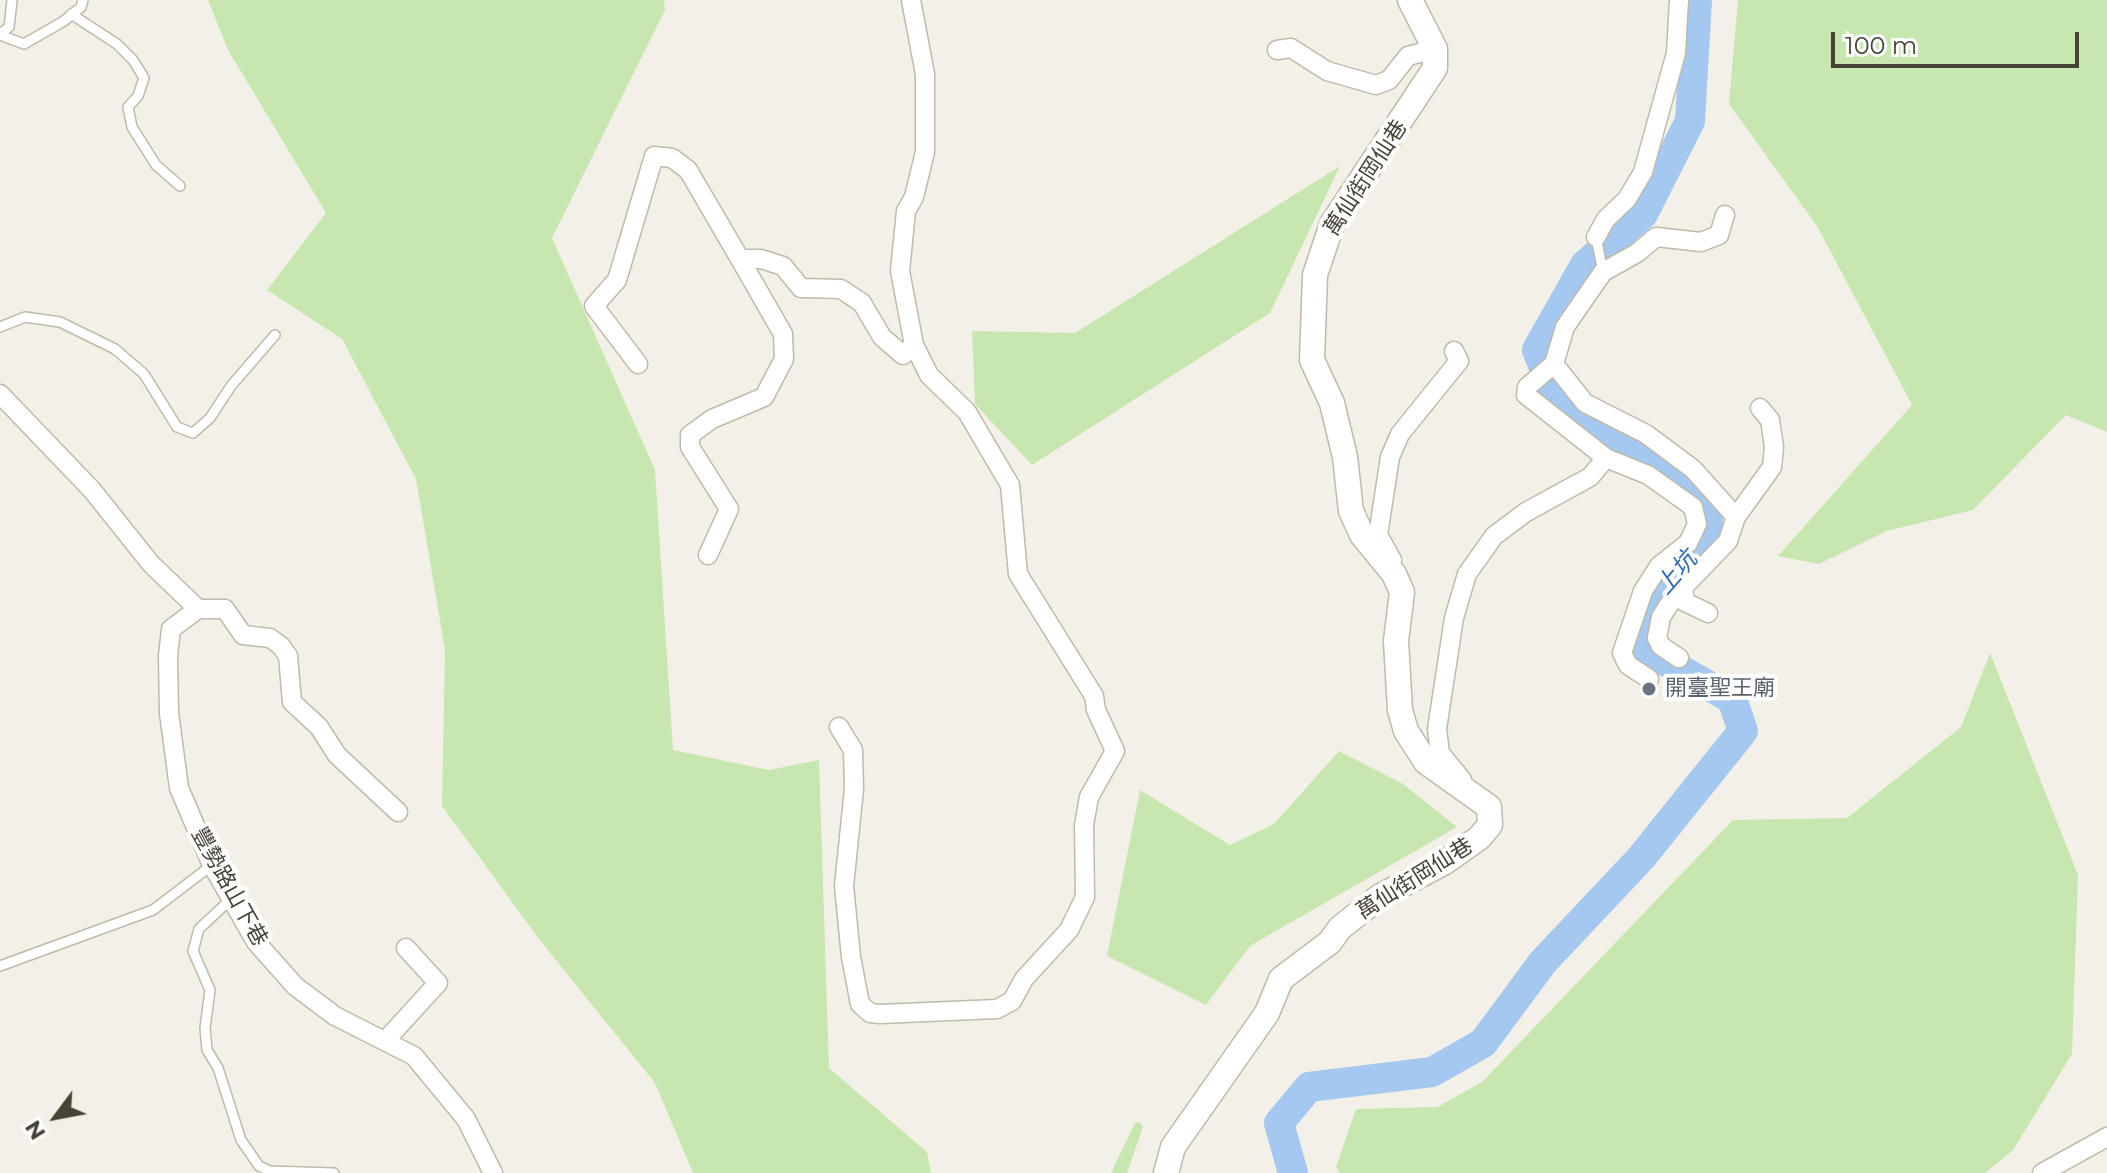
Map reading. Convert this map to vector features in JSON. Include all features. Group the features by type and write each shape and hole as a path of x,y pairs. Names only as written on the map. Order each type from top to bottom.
{"street":[{"path":"839,727 853,750 854,789 844,886 851,957 860,1004 870,1013 880,1014 997,1009 1012,1001 1024,979 1069,930 1085,897 1084,825 1089,797 1115,751 1096,710 1094,696 1018,574 1010,485 967,412 929,375 914,345 900,271 906,211 914,197 925,152 925,74 911,0"},
{"path":"1277,50 1291,48 1327,71 1376,85 1389,80 1408,56 1435,49 1410,0"},
{"path":"1596,237 1606,219 1627,199 1643,172 1676,53 1679,0"},
{"name":"萬仙街岡仙巷","path":"1166,1173 1173,1147 1267,1013 1281,979 1330,942 1340,928 1379,897 1445,862 1479,838 1490,825 1489,807 1426,762 1406,731 1400,710 1396,641 1402,592 1394,574 1362,535 1351,511 1345,457 1332,403 1312,360 1315,275 1332,224 1424,89 1435,68 1435,49"},
{"path":"638,364 594,306 617,280 654,156 672,158 688,170 783,334 784,359 764,397 712,419 690,435 690,447 729,509 708,555"},
{"path":"1649,679 1628,665 1622,653 1643,591 1659,566 1688,543 1697,524 1693,507 1648,475 1606,458 1526,395 1527,387 1554,364 1565,327 1603,272 1637,253 1656,237 1701,242 1719,235 1725,215"},
{"path":"740,259 761,259 783,266 801,288 841,289 862,303 882,337 903,355 914,345"},
{"path":"1394,574 1395,565 1378,535 1390,457 1400,434 1459,361 1454,351"},
{"path":"1554,364 1585,403 1646,434 1693,469 1736,517"},
{"path":"0,394 92,490 151,564 198,609 225,609 243,635 270,638 281,646 288,656 292,702 319,727 337,755 398,812"},
{"path":"1679,658 1661,646 1657,638 1661,617 1683,587 1728,541 1736,517 1772,467 1774,447 1770,420 1760,408"},
{"path":"1472,794 1440,753 1437,729 1454,618 1467,574 1494,536 1526,512 1590,477 1606,458"},
{"path":"1683,587 1685,602 1708,613"},
{"name":"豐勢路山下巷","path":"198,609 171,629 169,713 179,788 212,865 256,942 295,986 335,1016 414,1056 432,1075 466,1119 493,1173"},
{"path":"385,1041 438,983 406,948"},
{"path":"2042,1173 2107,1137"}],"lane":[{"path":"12,0 9,27 0,35 24,44 71,14 83,0"},
{"path":"71,14 117,44 139,69 144,78 138,96 128,107 132,127 156,165 180,186"},
{"path":"1596,237 1603,272"},
{"path":"0,327 25,317 60,322 115,349 144,374 177,427 193,433 210,418 231,386 275,335"},
{"path":"0,966 153,910 212,865"},
{"path":"231,899 199,929 193,951 210,990 205,1028 207,1050 218,1068 241,1140 259,1166 270,1171 334,1173"}],"green space":[{"path":"208,0 664,0 665,10 552,238 655,470 673,750 769,770 819,760 829,1068 927,1152 931,1173 693,1173 655,1083 539,939 442,806 445,650 416,479 342,339 267,290 326,213 228,50"},
{"path":"1738,0 2107,0 2107,432 2066,415 1973,510 1887,531 1819,564 1778,556 1912,405 1817,226 1729,104"},
{"path":"1340,166 1270,313 1032,465 975,404 972,331 1075,333"},
{"path":"1990,653 2078,875 2072,1054 2013,1150 1985,1173 1340,1173 1336,1167 1356,1109 1438,1107 1483,1081 1733,820 1847,818 1961,727"},
{"path":"1339,751 1403,784 1457,827 1250,946 1206,1005 1107,956 1140,790 1230,845 1274,824"},
{"path":"1139,1122 1143,1127 1127,1173 1111,1173 1135,1123"}],"waterway":[{"name":"上坑","path":"1293,1173 1279,1123 1309,1087 1432,1072 1483,1043 1543,962 1641,858 1743,731 1732,699 1642,648 1644,616 1662,584 1708,539 1708,501 1626,441 1558,403 1537,350 1585,265 1643,214 1690,121 1697,0"}],"place":[{"name":"開臺聖王廟","path":"1649,689"}]}
